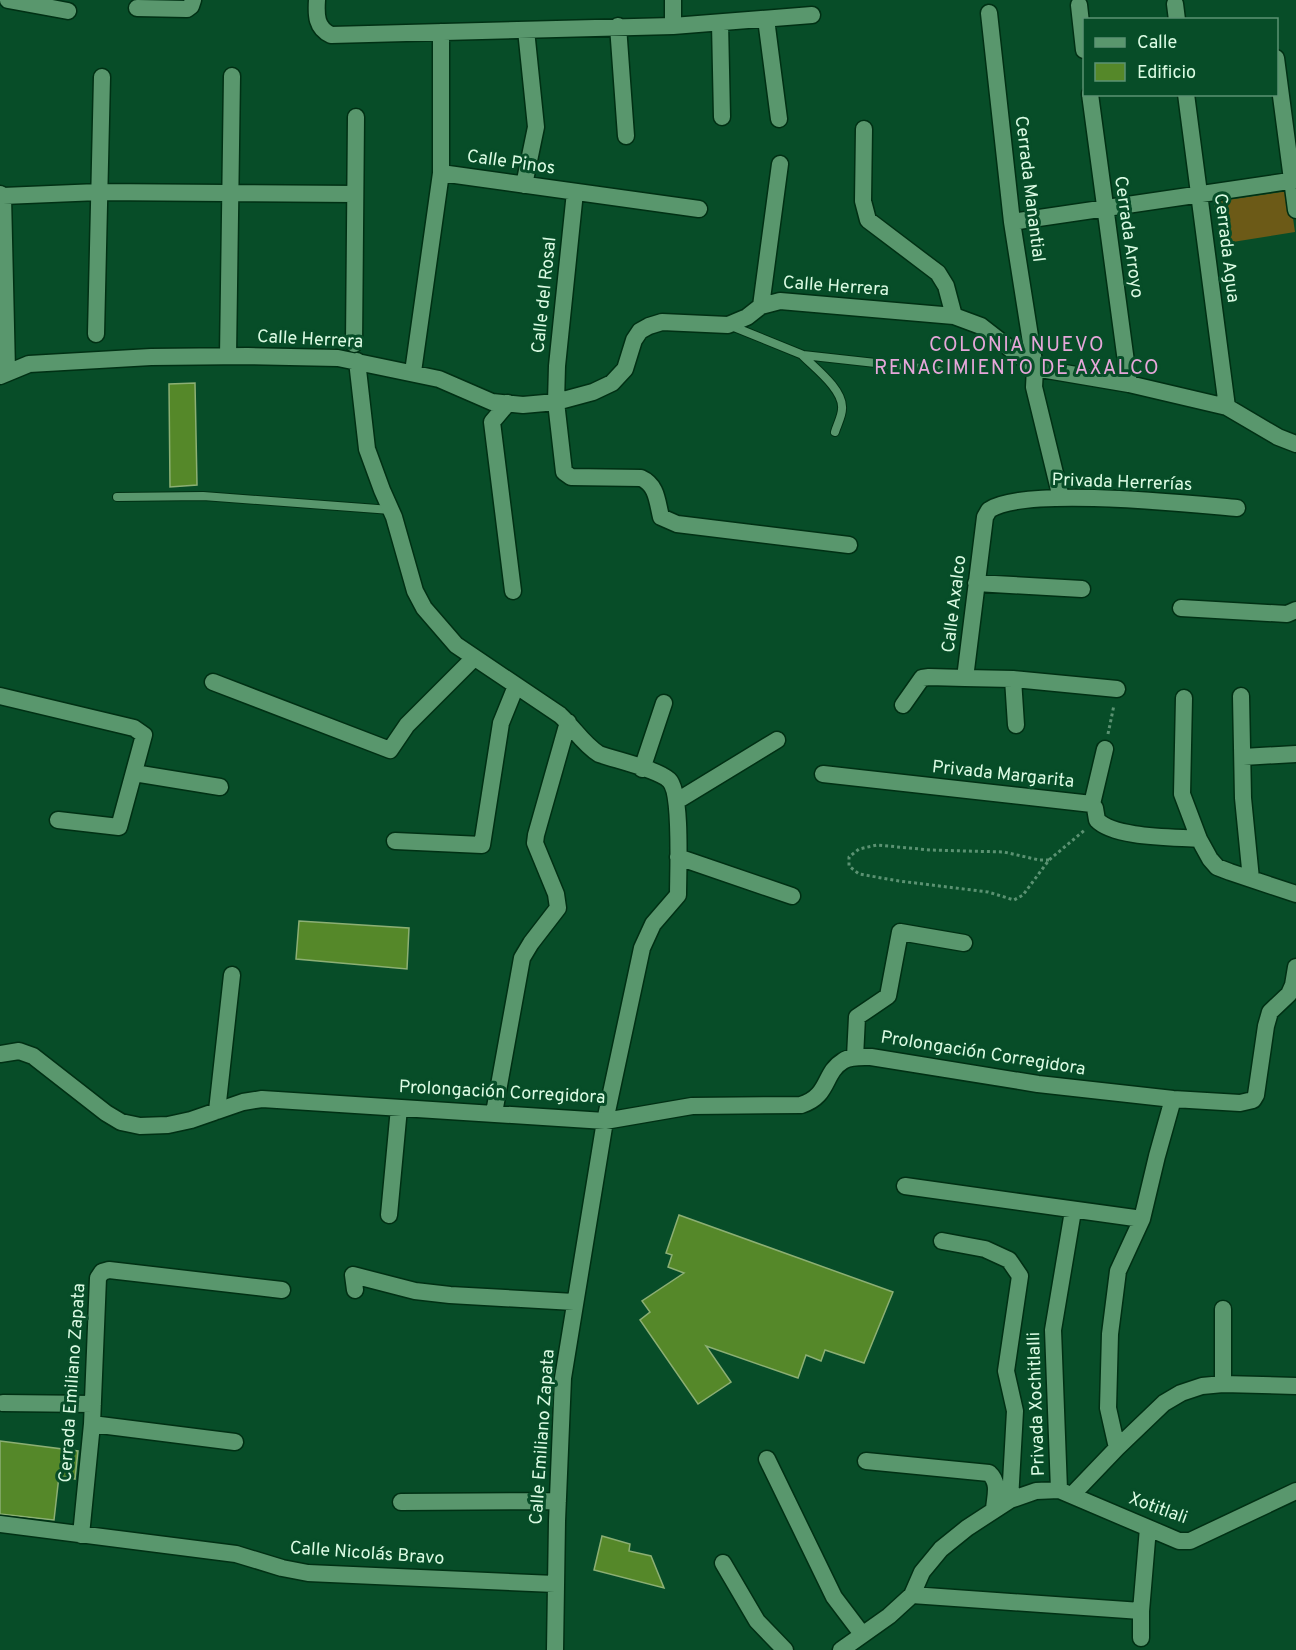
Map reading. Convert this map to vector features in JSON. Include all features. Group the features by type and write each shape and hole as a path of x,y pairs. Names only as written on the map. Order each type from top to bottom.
{"street":[{"path":"8,0 68,11"},
{"path":"137,8 187,9 193,0"},
{"path":"317,0 316,15 319,25 323,31 331,35 673,26 812,15"},
{"path":"673,0 673,26"},
{"path":"1079,5 1083,41"},
{"name":"Cerrada Manantial","path":"989,13 1012,222 1035,368 1034,387 1061,498"},
{"path":"766,19 779,119"},
{"path":"720,23 722,117"},
{"path":"618,26 626,136"},
{"path":"524,185 536,127 526,30"},
{"path":"413,372 441,173 441,32"},
{"path":"1278,72 1296,210"},
{"path":"228,356 232,76"},
{"path":"96,334 102,77"},
{"name":"Cerrada Arroyo","path":"1090,96 1129,384"},
{"name":"Cerrada Agua","path":"1186,96 1227,406"},
{"path":"354,344 356,117"},
{"path":"864,129 863,201 868,220 938,273 946,286 954,316"},
{"path":"761,306 780,164"},
{"name":"Calle Pinos","path":"441,173 699,209"},
{"path":"1012,222 1294,181"},
{"path":"3,374 2,195 99,192 354,194"},
{"name":"Calle del Rosal","path":"575,192 556,366 556,402 564,472 571,477 641,478 654,488 662,517 677,524 849,545"},
{"name":"Calle Herrera","path":"3,374 29,364 151,357 338,358 439,379 492,402 523,405 556,402 593,392 612,382 625,369 634,340 640,331 649,326 662,322 728,325 747,317 761,306 780,301 954,316 981,326 1035,368 1129,384 1227,406 1278,437 1296,444"},
{"path":"357,361 367,449 391,510 415,591 424,608 456,645 567,722 590,748 599,754 662,775 670,782 677,801 678,857 792,896"},
{"path":"508,403 492,422 513,591"},
{"name":"Privada Herrerías","path":"1005,502 1061,498 1165,501 1237,508"},
{"name":"Calle Axalco","path":"1005,502 989,510 986,517 965,678 1013,679 1117,688"},
{"path":"976,583 1082,590"},
{"path":"1181,608 1287,614 1296,610"},
{"path":"213,682 390,750 407,725 474,658"},
{"path":"903,705 922,678 965,678"},
{"path":"1013,679 1016,725"},
{"path":"395,841 482,844 501,723 516,686"},
{"path":"0,696 134,728 144,735 119,827 58,820"},
{"path":"1241,696 1243,798 1251,879"},
{"path":"1184,698 1182,794 1199,839 1210,859 1217,867 1296,894"},
{"path":"642,769 664,704"},
{"path":"494,1113 522,958 558,908 556,894 535,843 567,722"},
{"path":"677,801 777,740"},
{"path":"1094,812 1105,749"},
{"path":"1243,757 1296,754"},
{"path":"134,773 220,787"},
{"name":"Privada Margarita","path":"823,774 1094,812 1106,827 1125,832 1199,839"},
{"name":"Calle Emiliano Zapata","path":"555,1650 555,1584 563,1378 574,1302 590,1224 605,1121 642,948 653,924 678,895 678,857"},
{"path":"855,1057 857,1017 888,996 900,932 964,943"},
{"name":"Prolongación Corregidora","path":"0,1054 19,1051 33,1056 106,1113 121,1122 140,1126 168,1125 191,1120 243,1102 262,1099 605,1121 692,1106 801,1105 811,1102 820,1094 837,1066 844,1059 855,1057 871,1057 1038,1084 1173,1099 1240,1103 1253,1100 1257,1095 1270,1012 1289,994 1296,967"},
{"path":"217,1111 232,975"},
{"path":"1117,1448 1108,1408 1110,1334 1118,1272 1142,1220 1173,1099"},
{"path":"389,1215 399,1108"},
{"path":"905,1186 1142,1220"},
{"name":"Privada Xochitlalli","path":"1065,1493 1053,1330 1073,1211"},
{"path":"942,1241 985,1249 1009,1260 1020,1276 1006,1371 1015,1411 1010,1500"},
{"name":"Cerrada Emiliano Zapata","path":"81,1535 92,1424 98,1278 102,1272 109,1270 282,1290"},
{"path":"355,1290 353,1275 415,1291 574,1302"},
{"path":"1223,1309 1223,1384"},
{"path":"841,1650 889,1616 912,1594 922,1572 941,1549 994,1509 1010,1500 1036,1491 1065,1493 1164,1403 1181,1393 1202,1386 1223,1384 1296,1386"},
{"path":"3,1403 93,1404"},
{"path":"92,1424 235,1442"},
{"path":"767,1459 834,1598 862,1634"},
{"path":"866,1461 989,1473 997,1484 994,1509"},
{"name":"Xotitlali","path":"1065,1493 1179,1541 1190,1541 1296,1491"},
{"path":"401,1502 558,1501"},
{"name":"Calle Nicolás Bravo","path":"0,1524 236,1554 308,1573 555,1584"},
{"path":"1141,1638 1148,1528"},
{"path":"723,1563 757,1621 785,1650"},
{"path":"912,1594 1141,1611"}],"lane":[{"path":"728,325 803,355 939,370"},
{"path":"803,355 838,391 842,409 835,432"},
{"path":"117,497 203,495 391,510"}],"path":[{"path":"1105,749 1117,688"},
{"path":"1049,860 1004,852 930,850 877,844 859,849 849,856 849,866 859,874 988,892 1014,900 1023,894 1049,860 1094,812"}],"shaded area":[{"path":"1289,191 1295,232 1220,244 1214,202"}],"building":[{"path":"195,383 197,485 170,487 169,384"},
{"path":"299,921 409,928 407,969 296,959"},
{"path":"679,1215 893,1292 864,1363 825,1350 821,1361 806,1355 798,1378 706,1346 731,1382 698,1404 640,1320 650,1312 642,1301 684,1273 668,1267 672,1255 666,1253"},
{"path":"0,1441 78,1451 75,1479 59,1476 54,1520 0,1514"},
{"path":"602,1536 630,1544 629,1551 651,1556 664,1588 594,1570"}],"district":[{"name":"COLONIA NUEVO RENACIMIENTO DE AXALCO","path":"1017,358"}]}
